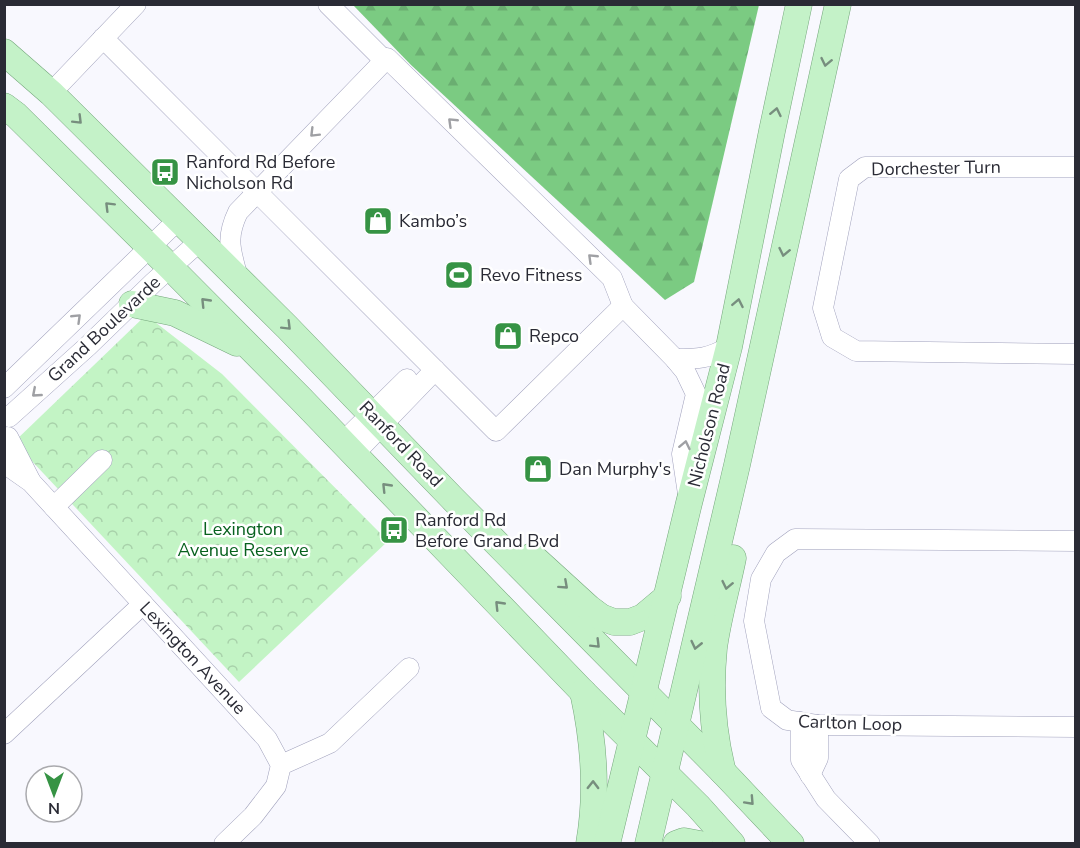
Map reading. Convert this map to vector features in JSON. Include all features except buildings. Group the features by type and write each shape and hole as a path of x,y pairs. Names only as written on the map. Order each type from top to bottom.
{"main road":[{"name":"Nicholson Road","path":"607,843 729,347 799,4"},
{"name":"Nicholson Road","path":"648,843 737,465 838,4"},
{"name":"Ranford Road","path":"4,52 51,93 238,278 791,843"},
{"path":"4,106 16,115 151,247 732,843"},
{"path":"132,304 175,313 251,349"},
{"path":"723,772 716,744 713,693 714,649 741,520 737,465"},
{"path":"452,498 490,518 601,617 614,622 630,622 643,617 668,596"},
{"path":"583,692 593,751 593,813 589,843"},
{"path":"676,843 684,841 700,843"}],"street":[{"path":"51,93 136,4"},
{"path":"328,4 385,61"},
{"path":"104,38 496,431 623,306"},
{"path":"238,278 229,243 230,227 238,212 387,58 612,278 623,306 685,371 696,394 682,454 689,503"},
{"name":"Dorchester Turn","path":"1076,167 865,167 849,179 823,308 832,337 856,351 1076,354"},
{"name":"Grand Boulevarde","path":"4,388 178,220"},
{"name":"Grand Boulevarde","path":"6,440 10,427 7,413 88,346 200,241"},
{"path":"675,359 706,358 729,347"},
{"path":"349,448 430,366"},
{"name":"Lexington Avenue","path":"6,440 31,482 267,739 281,765"},
{"path":"54,507 102,460"},
{"name":"Lexington Avenue","path":"4,463 31,482"},
{"name":"Carlton Loop","path":"1076,541 795,539 776,553 761,579 754,621 771,708 787,720 810,724 1076,727"},
{"path":"4,734 143,604"},
{"path":"224,843 253,816 276,786 281,765 330,743 409,668"},
{"path":"810,724 801,760 826,799 870,843"}],"green space":[{"path":"353,5 759,5 694,282 665,300 411,65"},
{"name":"Lexington Avenue Reserve","path":"146,315 222,374 388,541 239,682 14,442"}],"place":[{"name":"Ranford Rd Before Nicholson Rd","path":"165,172"},
{"name":"Kambo’s","path":"378,221"},
{"name":"Revo Fitness","path":"459,275"},
{"name":"Repco","path":"508,336"},
{"name":"Dan Murphy's","path":"538,469"},
{"name":"Ranford Rd Before Grand Bvd","path":"394,530"}]}
